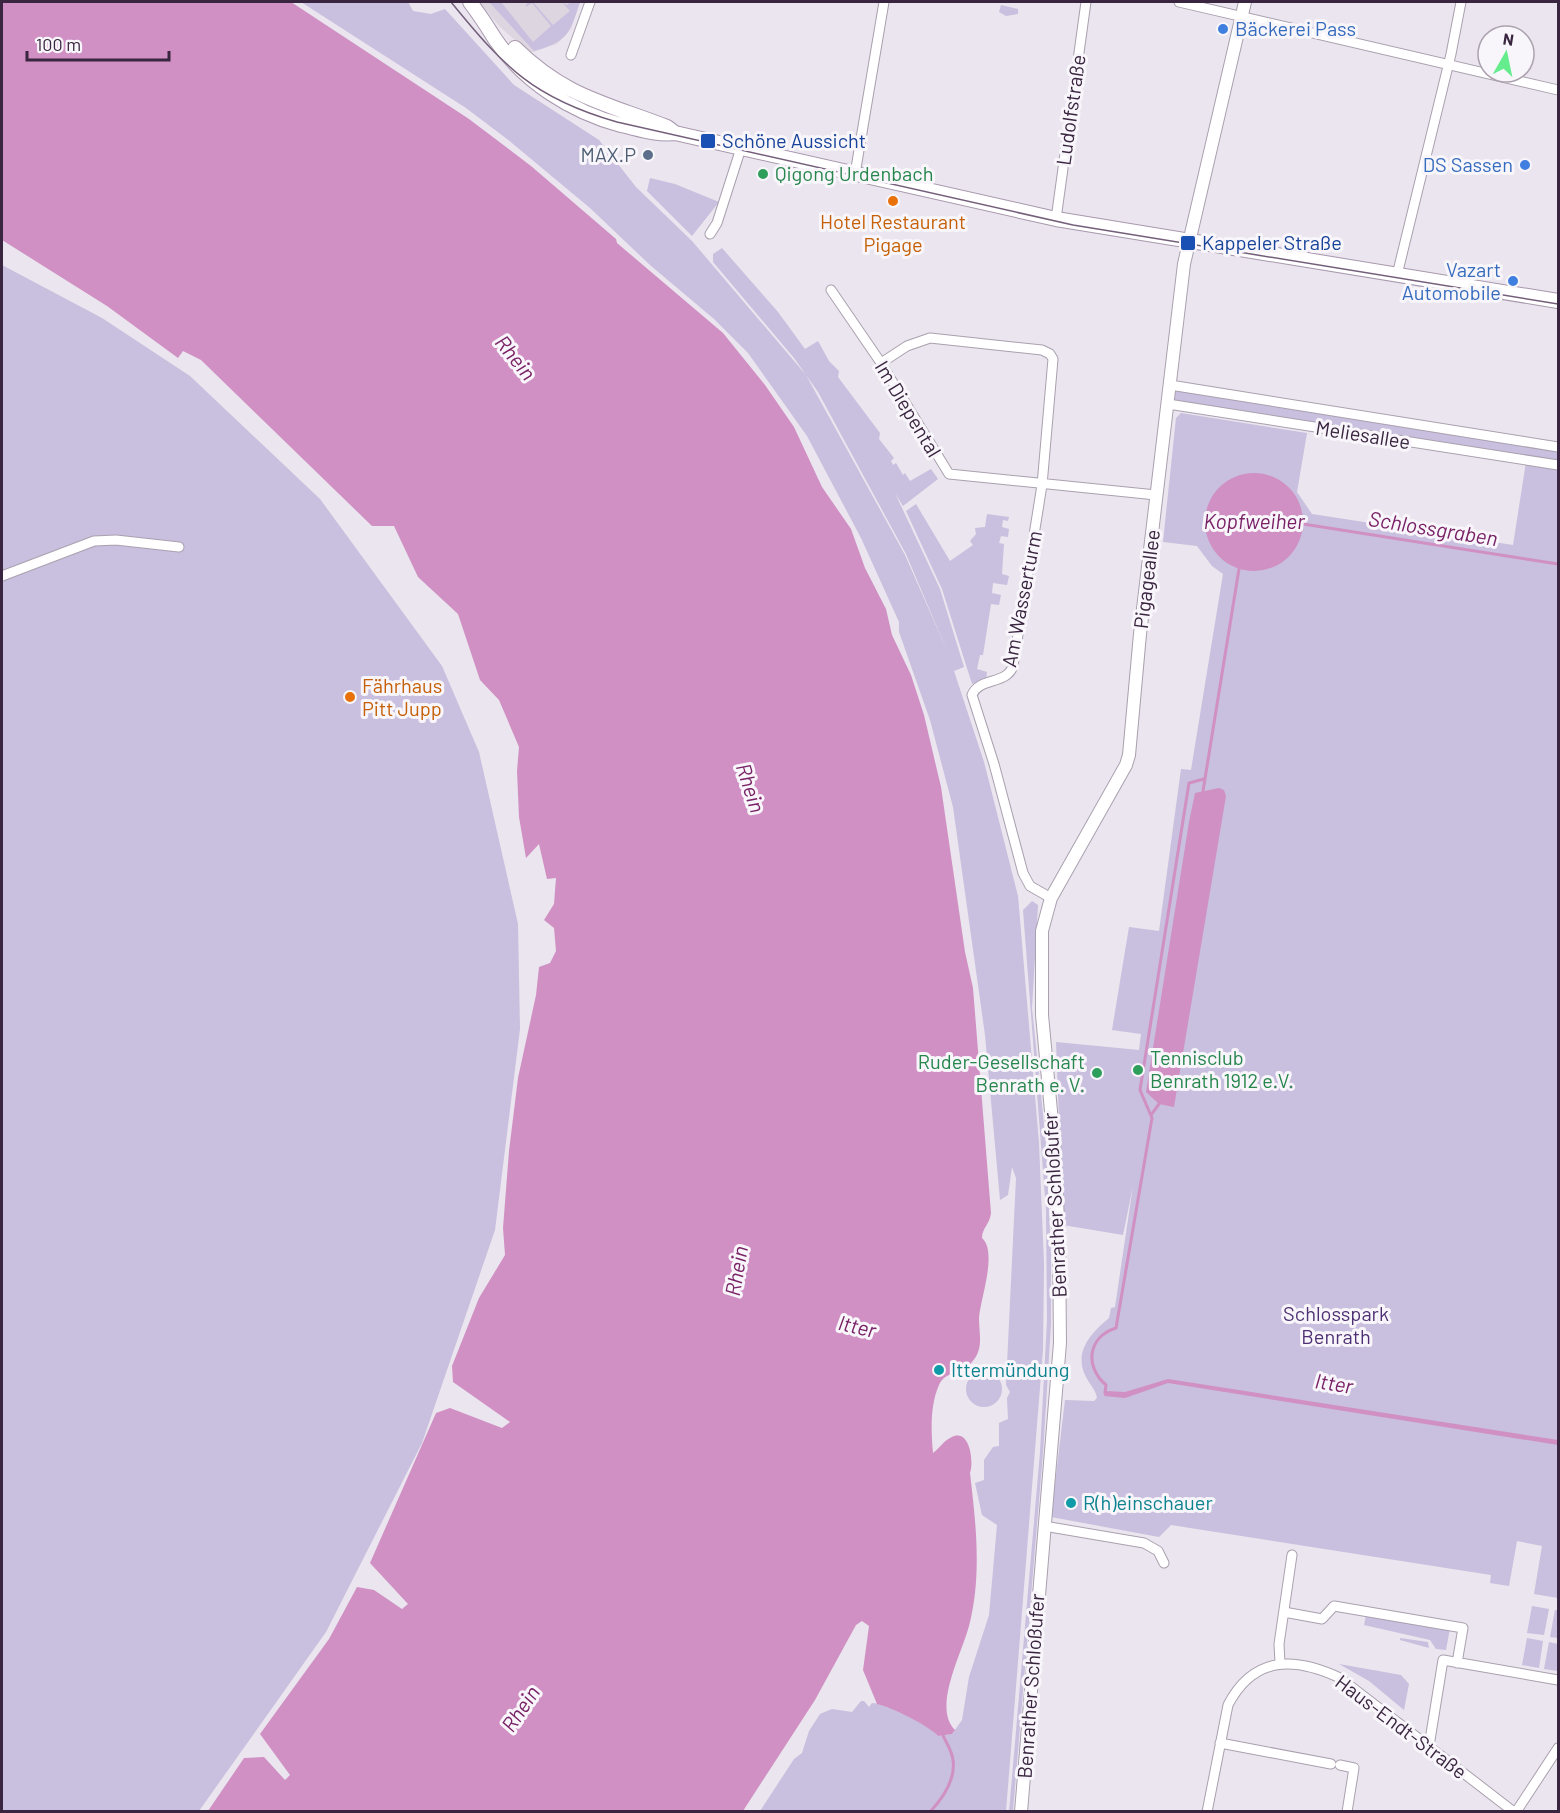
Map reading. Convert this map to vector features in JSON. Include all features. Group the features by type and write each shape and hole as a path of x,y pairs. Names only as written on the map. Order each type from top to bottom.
{"main road":[{"path":"470,2 491,29 500,33 563,94 601,119 1056,219 1558,301"}],"street":[{"path":"571,55 590,2"},
{"path":"855,174 884,2"},
{"name":"Ludolfstraße","path":"1056,219 1086,2"},
{"path":"1179,2 1558,90"},
{"path":"1188,242 1245,2"},
{"path":"1397,275 1449,65 1461,2"},
{"path":"710,234 717,223 741,148"},
{"name":"Pigageallee","path":"1052,898 1126,765 1129,754 1156,495 1188,242"},
{"name":"Im Diepental","path":"831,290 881,363 949,474 1156,495"},
{"path":"881,363 908,346 930,338 1042,350 1050,354 1054,365 1042,485"},
{"name":"Meliesallee","path":"1170,385 1558,447"},
{"name":"Meliesallee","path":"1168,404 1558,465"},
{"name":"Am Wasserturm","path":"1042,485 1011,673 973,691 973,701 994,764 1023,873 1030,886 1052,898"},
{"path":"2,576 94,541 116,540 179,547"},
{"name":"Benrather Schloßufer","path":"1022,1812 1058,1374 1060,1310 1054,1143 1041,973 1042,931 1052,898"},
{"path":"1044,1526 1144,1543 1158,1551 1164,1563"},
{"path":"1207,1812 1228,1705 1235,1693 1252,1676 1280,1663 1279,1644 1292,1555"},
{"path":"1284,1612 1322,1619 1334,1606 1463,1628 1457,1663"},
{"path":"1429,1746 1443,1660 1558,1680"},
{"name":"Haus-Endt-Straße","path":"1280,1663 1307,1665 1340,1678 1515,1812"},
{"path":"1220,1743 1354,1768 1347,1812"},
{"path":"1515,1812 1558,1748"}],"shaded area":[{"path":"479,2 580,2 571,29 557,44 530,53 500,27"}],"green space":[{"path":"301,2 408,2 413,11 431,14 445,9 514,85 599,140 636,187 692,241 806,375 713,262 713,254 722,248 778,312 805,349 818,341 829,361 839,371 838,377 880,433 879,439 894,458 891,461 893,465 896,463 903,475 905,473 910,481 931,469 938,479 903,506 895,493 940,589 964,667 954,671 984,762 1018,896 1039,1143 1044,1264 1043,1350 1006,1811 760,1811 794,1759 802,1753 809,1731 820,1714 832,1709 852,1712 861,1701 869,1707 872,1703 891,1705 929,1727 938,1736 952,1734 962,1720 969,1677 989,1615 997,1525 982,1515 975,1483 984,1480 984,1460 993,1447 999,1446 999,1423 1008,1419 1007,1398 1010,1392 1006,1385 1016,1178 1012,1167 1008,1195 1000,1200 985,1035 953,807 930,720 899,632 899,622 861,538 807,436 748,353 714,319 650,265 590,208 466,108","holes":["806,375 818,392 906,554 948,653 905,555"]},
{"path":"489,2 501,2 533,42 551,26 532,3 526,7 526,4 533,2 553,25 570,11 562,2 567,5 571,2 580,2 566,35 554,44 534,51"},
{"path":"1001,5 1018,9 1018,14 1006,16 999,12"},
{"path":"650,178 675,184 719,202 692,236 647,191"},
{"path":"2,265 102,318 190,376 320,499 442,666 479,752 518,924 520,1029 495,1230 422,1443 326,1632 199,1811 2,1811"},
{"path":"1174,391 1558,449 1558,462 1174,401"},
{"name":"Schlosspark Benrath","path":"1181,413 1307,433 1297,492 1312,514 1513,545 1526,462 1558,467 1558,1598 1534,1594 1542,1546 1517,1541 1509,1586 1490,1583 1491,1575 1171,1525 1159,1537 1051,1517 1065,1400 1094,1401 1097,1398 1083,1368 1083,1351 1090,1337 1109,1318 1111,1308 1115,1307 1133,1186 1123,1235 1063,1225 1056,1042 1139,1050 1141,1034 1112,1030 1129,927 1159,931 1181,769 1191,770 1223,574 1212,566 1197,546 1163,542 1176,418"},
{"path":"916,504 950,561 973,545 970,541 976,534 975,528 985,527 987,514 1009,517 1008,521 1003,520 1002,527 1009,529 1008,537 1001,536 999,543 1004,544 1002,574 1009,576 1007,585 993,583 992,593 1001,595 999,605 991,604 983,655 980,655 977,669 987,672 986,680 972,684 942,589 906,511"},
{"path":"1032,901 1038,905 1032,1008 1046,1143 1051,1256 1051,1324 1043,1453 1013,1811 1009,1812 1040,1452 1047,1320 1046,1210 1023,910"},
{"path":"984,1371 996,1377 1002,1389 996,1401 984,1407 972,1401 966,1389 972,1377"},
{"path":"1532,1606 1549,1609 1544,1635 1527,1633"},
{"path":"1555,1610 1558,1610 1558,1638 1550,1637"},
{"path":"1366,1615 1450,1628 1446,1650 1436,1649 1430,1640 1364,1625"},
{"path":"1400,1638 1428,1642 1429,1648 1400,1640"},
{"path":"1527,1638 1543,1641 1539,1668 1522,1665"},
{"path":"1549,1642 1558,1644 1558,1671 1544,1669"},
{"path":"1339,1664 1401,1675 1409,1684 1404,1710 1369,1681"}],"water":[{"path":"2,2 291,2 469,119 531,166 723,333 765,385 794,427 822,487 851,529 865,568 886,609 892,635 911,675 924,715 941,787 965,952 973,988 991,1213 982,1238 987,1245 987,1277 979,1318 978,1352 968,1366 942,1380 936,1393 932,1418 933,1453 946,1440 958,1436 963,1437 967,1442 971,1454 970,1473 977,1569 969,1626 947,1695 946,1708 955,1730 952,1734 938,1736 909,1717 877,1704 863,1670 869,1626 862,1621 856,1625 815,1700 743,1811 208,1811 244,1758 264,1757 285,1780 290,1775 260,1734 329,1639 357,1587 374,1590 402,1609 408,1604 370,1563 436,1413 450,1408 502,1428 510,1422 453,1382 452,1366 479,1298 505,1255 503,1228 518,1078 536,995 539,967 550,963 556,951 554,928 544,920 554,904 556,878 547,879 539,844 526,858 519,817 517,771 519,747 499,700 480,680 458,614 418,577 394,526 372,526 201,360 183,351 178,358 107,306 2,240"},
{"name":"Kopfweiher","path":"1254,473 1273,477 1289,487 1299,503 1303,522 1299,541 1289,557 1273,567 1254,571 1235,567 1219,557 1209,541 1205,522 1209,503 1219,487 1235,477"},
{"path":"1219,788 1224,790 1226,796 1174,1107 1159,1104 1146,1092 1195,793"},
{"path":"1168,1379 1558,1440 1558,1445 1168,1383 1125,1398 1104,1396 1106,1391 1125,1392"}],"waterway":[{"name":"Schlossgraben","path":"1303,524 1558,564"},
{"path":"1203,791 1239,569"},
{"path":"1105,1393 1106,1385 1094,1369 1092,1353 1100,1338 1116,1328 1152,1118 1140,1090 1189,783 1204,779"},
{"path":"1151,1115 1159,1104"},
{"path":"930,1812 944,1795 952,1775 952,1756 942,1733"}],"tram line":[{"path":"451,2 487,45 522,77 563,102 617,122 1073,225 1558,304"}],"place":[{"name":"Bäckerei Pass","path":"1223,29"},
{"name":"Schöne Aussicht","path":"708,141"},
{"name":"MAX.P","path":"648,155"},
{"name":"DS Sassen","path":"1525,165"},
{"name":"Qigong Urdenbach","path":"763,174"},
{"name":"Hotel Restaurant Pigage","path":"893,201"},
{"name":"Kappeler Straße","path":"1188,243"},
{"name":"Vazart Automobile","path":"1513,281"},
{"name":"Fährhaus Pitt Jupp","path":"350,697"},
{"name":"Tennisclub Benrath 1912 e.V.","path":"1138,1070"},
{"name":"Ruder-Gesellschaft Benrath e. V.","path":"1097,1073"},
{"name":"Ittermündung","path":"939,1370"},
{"name":"R(h)einschauer","path":"1071,1503"}],"water label":[{"name":"Rhein","path":"515,358"},
{"name":"Rhein","path":"750,788"},
{"name":"Rhein","path":"737,1271"},
{"name":"Itter","path":"857,1327"},
{"name":"Itter","path":"1334,1384"},
{"name":"Rhein","path":"521,1709"}]}
